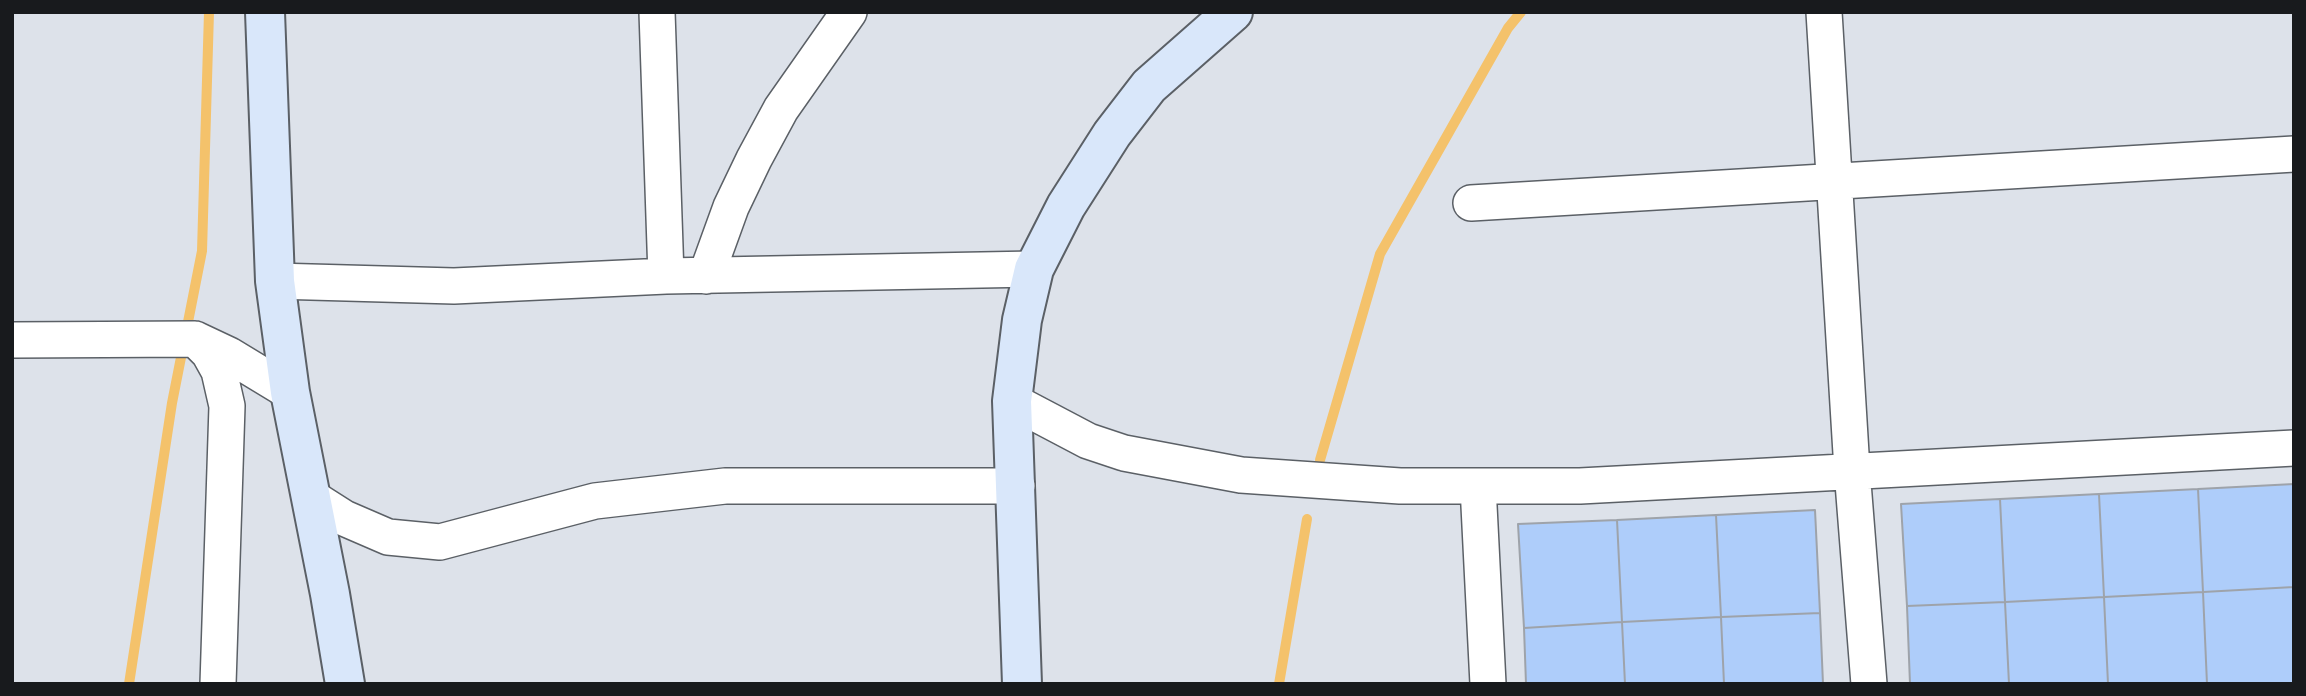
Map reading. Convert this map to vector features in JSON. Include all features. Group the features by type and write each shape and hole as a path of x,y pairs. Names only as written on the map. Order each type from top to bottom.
{"main road":[{"path":"265,12 275,281 290,392 345,684"},
{"path":"1022,684 1012,401 1022,320 1034,269 1066,206 1112,134 1149,86 1233,12"}],"street":[{"path":"657,12 666,276"},
{"path":"706,276 731,207 781,109 849,12"},
{"path":"1824,12 1852,470 1869,684"},
{"path":"1471,203 2294,154"},
{"path":"275,281 454,286 666,276 1034,269"},
{"path":"12,340 195,339 229,355 290,392"},
{"path":"195,339 209,353 219,371 227,406 218,684"},
{"path":"1012,401 1088,441 1125,453 1241,475 1400,486 1580,486 2294,448"},
{"path":"311,497 344,518 388,537 440,542 595,501 725,486 1017,486"},
{"path":"1478,486 1488,684"}],"building":[{"path":"2294,484 2294,587 2203,592 2198,489"},
{"path":"2198,489 2203,592 2104,597 2099,494"},
{"path":"2099,494 2104,597 2005,602 2000,499"},
{"path":"2000,499 2005,602 1907,606 1901,504"},
{"path":"1815,510 1820,613 1721,617 1716,515"},
{"path":"1716,515 1721,617 1622,622 1617,520"},
{"path":"1617,520 1622,622 1524,628 1518,524"},
{"path":"2294,587 2294,684 2207,684 2203,592"},
{"path":"2203,592 2207,684 2108,684 2104,597"},
{"path":"2104,597 2108,684 2009,684 2005,602"},
{"path":"2005,602 2009,684 1910,684 1907,606"},
{"path":"1820,613 1823,684 1724,684 1721,617"},
{"path":"1721,617 1724,684 1625,684 1622,622"},
{"path":"1622,622 1625,684 1526,684 1524,628"}],"waterway":[{"path":"129,684 172,403 202,251 209,12"},
{"path":"1320,460 1380,254 1508,28 1521,12"},
{"path":"1279,684 1307,519"}]}
